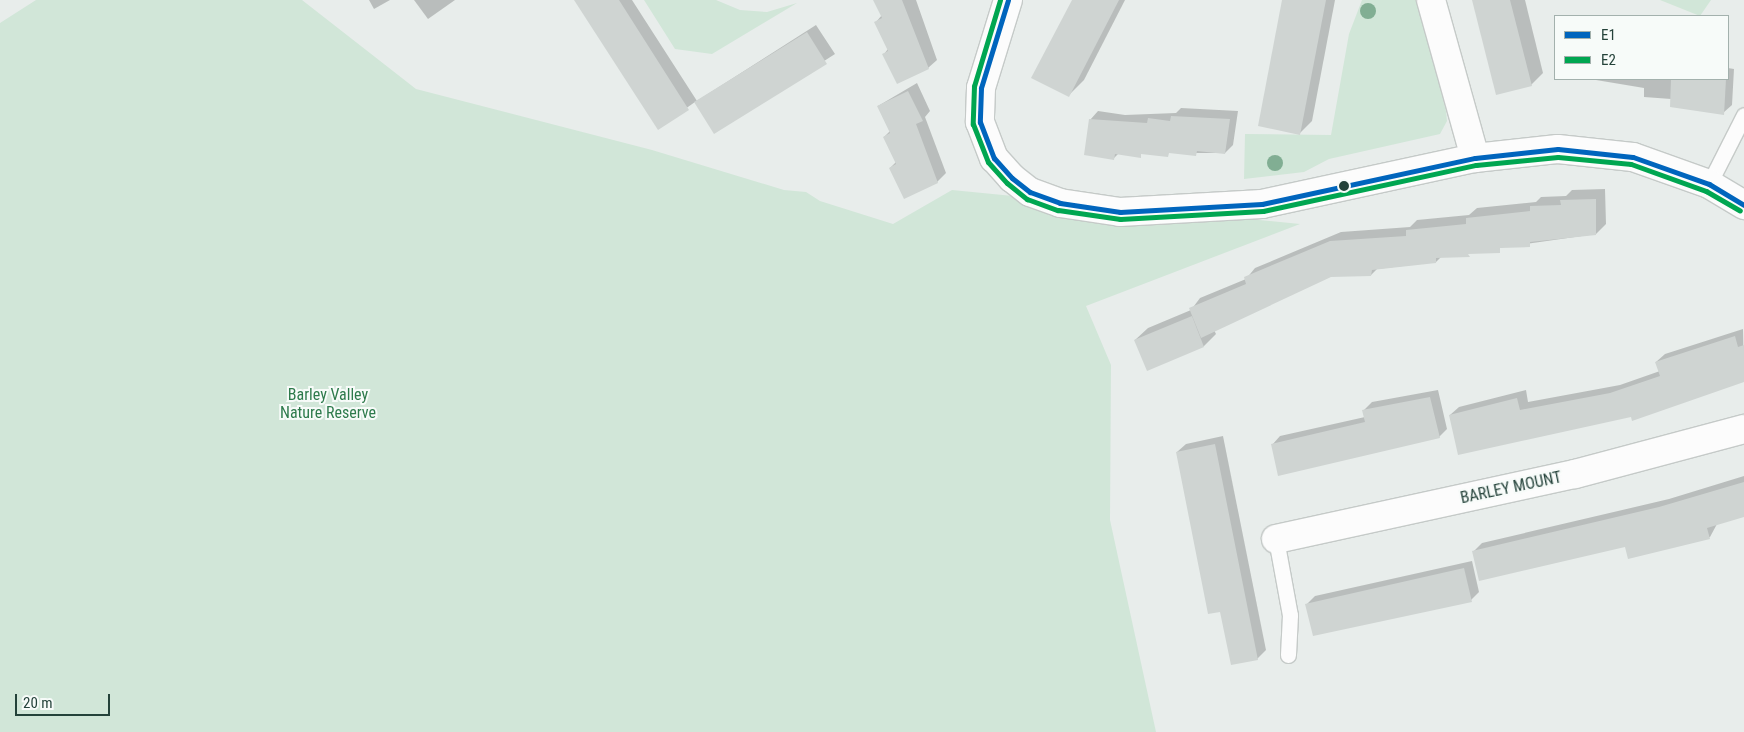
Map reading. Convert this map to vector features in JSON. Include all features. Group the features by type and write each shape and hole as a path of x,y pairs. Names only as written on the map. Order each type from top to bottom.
{"street":[{"path":"1008,0 981,88 980,122 994,158 1012,178 1030,192 1060,203 1120,212 1262,204 1515,151 1595,149 1633,157 1709,184 1744,205"},
{"path":"1431,0 1475,158"},
{"name":"BARLEY MOUNT","path":"1276,539 1585,472 1744,430"}],"lane":[{"path":"1709,184 1744,115"},
{"path":"1276,539 1290,615 1288,655"}],"green space":[{"name":"Barley Valley Nature Reserve","path":"36,0 302,0 416,89 652,150 784,190 806,192 820,201 893,224 952,190 1300,224 1086,306 1111,365 1110,520 1156,732 0,732 0,23"},
{"path":"644,0 716,0 740,10 767,12 797,3 712,54 675,49"},
{"path":"1362,0 1418,0 1446,111 1447,121 1440,134 1329,159 1304,172 1244,179 1245,134 1331,135 1349,34"},
{"path":"1660,0 1711,0 1701,15"}],"building":[{"path":"574,0 619,0 689,110 658,130"},
{"path":"873,0 902,0 929,69 897,84 882,54 888,51 874,22 882,18"},
{"path":"1072,0 1119,0 1069,97 1031,78"},
{"path":"1282,0 1326,0 1300,135 1258,126"},
{"path":"1472,0 1510,0 1532,86 1496,95"},
{"path":"807,32 827,64 714,134 694,102"},
{"path":"1671,80 1726,80 1724,115 1670,107"},
{"path":"908,91 923,121 916,124 938,183 904,199 889,168 896,164 883,137 890,133 877,106"},
{"path":"1171,116 1230,119 1225,154 1197,151 1196,156 1169,153 1168,157 1141,154 1141,158 1115,154 1114,160 1084,155 1089,119 1147,123 1148,118 1170,121"},
{"path":"1596,199 1596,235 1530,242 1530,247 1500,248 1500,253 1468,254 1470,257 1436,258 1436,263 1372,270 1371,276 1331,277 1201,338 1189,308 1246,284 1244,277 1330,241 1406,236 1406,230 1466,224 1466,218 1530,211 1530,206 1561,205 1560,200"},
{"path":"1192,316 1204,347 1147,371 1134,340"},
{"path":"1735,336 1738,347 1744,345 1744,382 1632,421 1631,417 1458,455 1449,415 1517,398 1520,410 1610,393 1660,376 1655,362"},
{"path":"1430,397 1440,438 1278,476 1271,444 1365,422 1362,410"},
{"path":"1215,444 1258,660 1231,665 1220,612 1208,614 1176,452"},
{"path":"1744,482 1744,517 1707,528 1710,539 1628,559 1625,547 1479,581 1472,551 1659,507"},
{"path":"1464,568 1472,602 1313,636 1305,604"}],"transit line":[{"name":"E2","path":"1000,0 974,86 973,124 988,162 1007,183 1027,199 1058,210 1120,219 1263,211 1476,165 1558,157 1631,164 1706,191 1740,211"},
{"name":"E1","path":"1008,0 981,88 980,122 994,158 1012,178 1030,192 1060,203 1120,212 1262,204 1475,158 1558,149 1633,157 1709,184 1744,205"}]}
